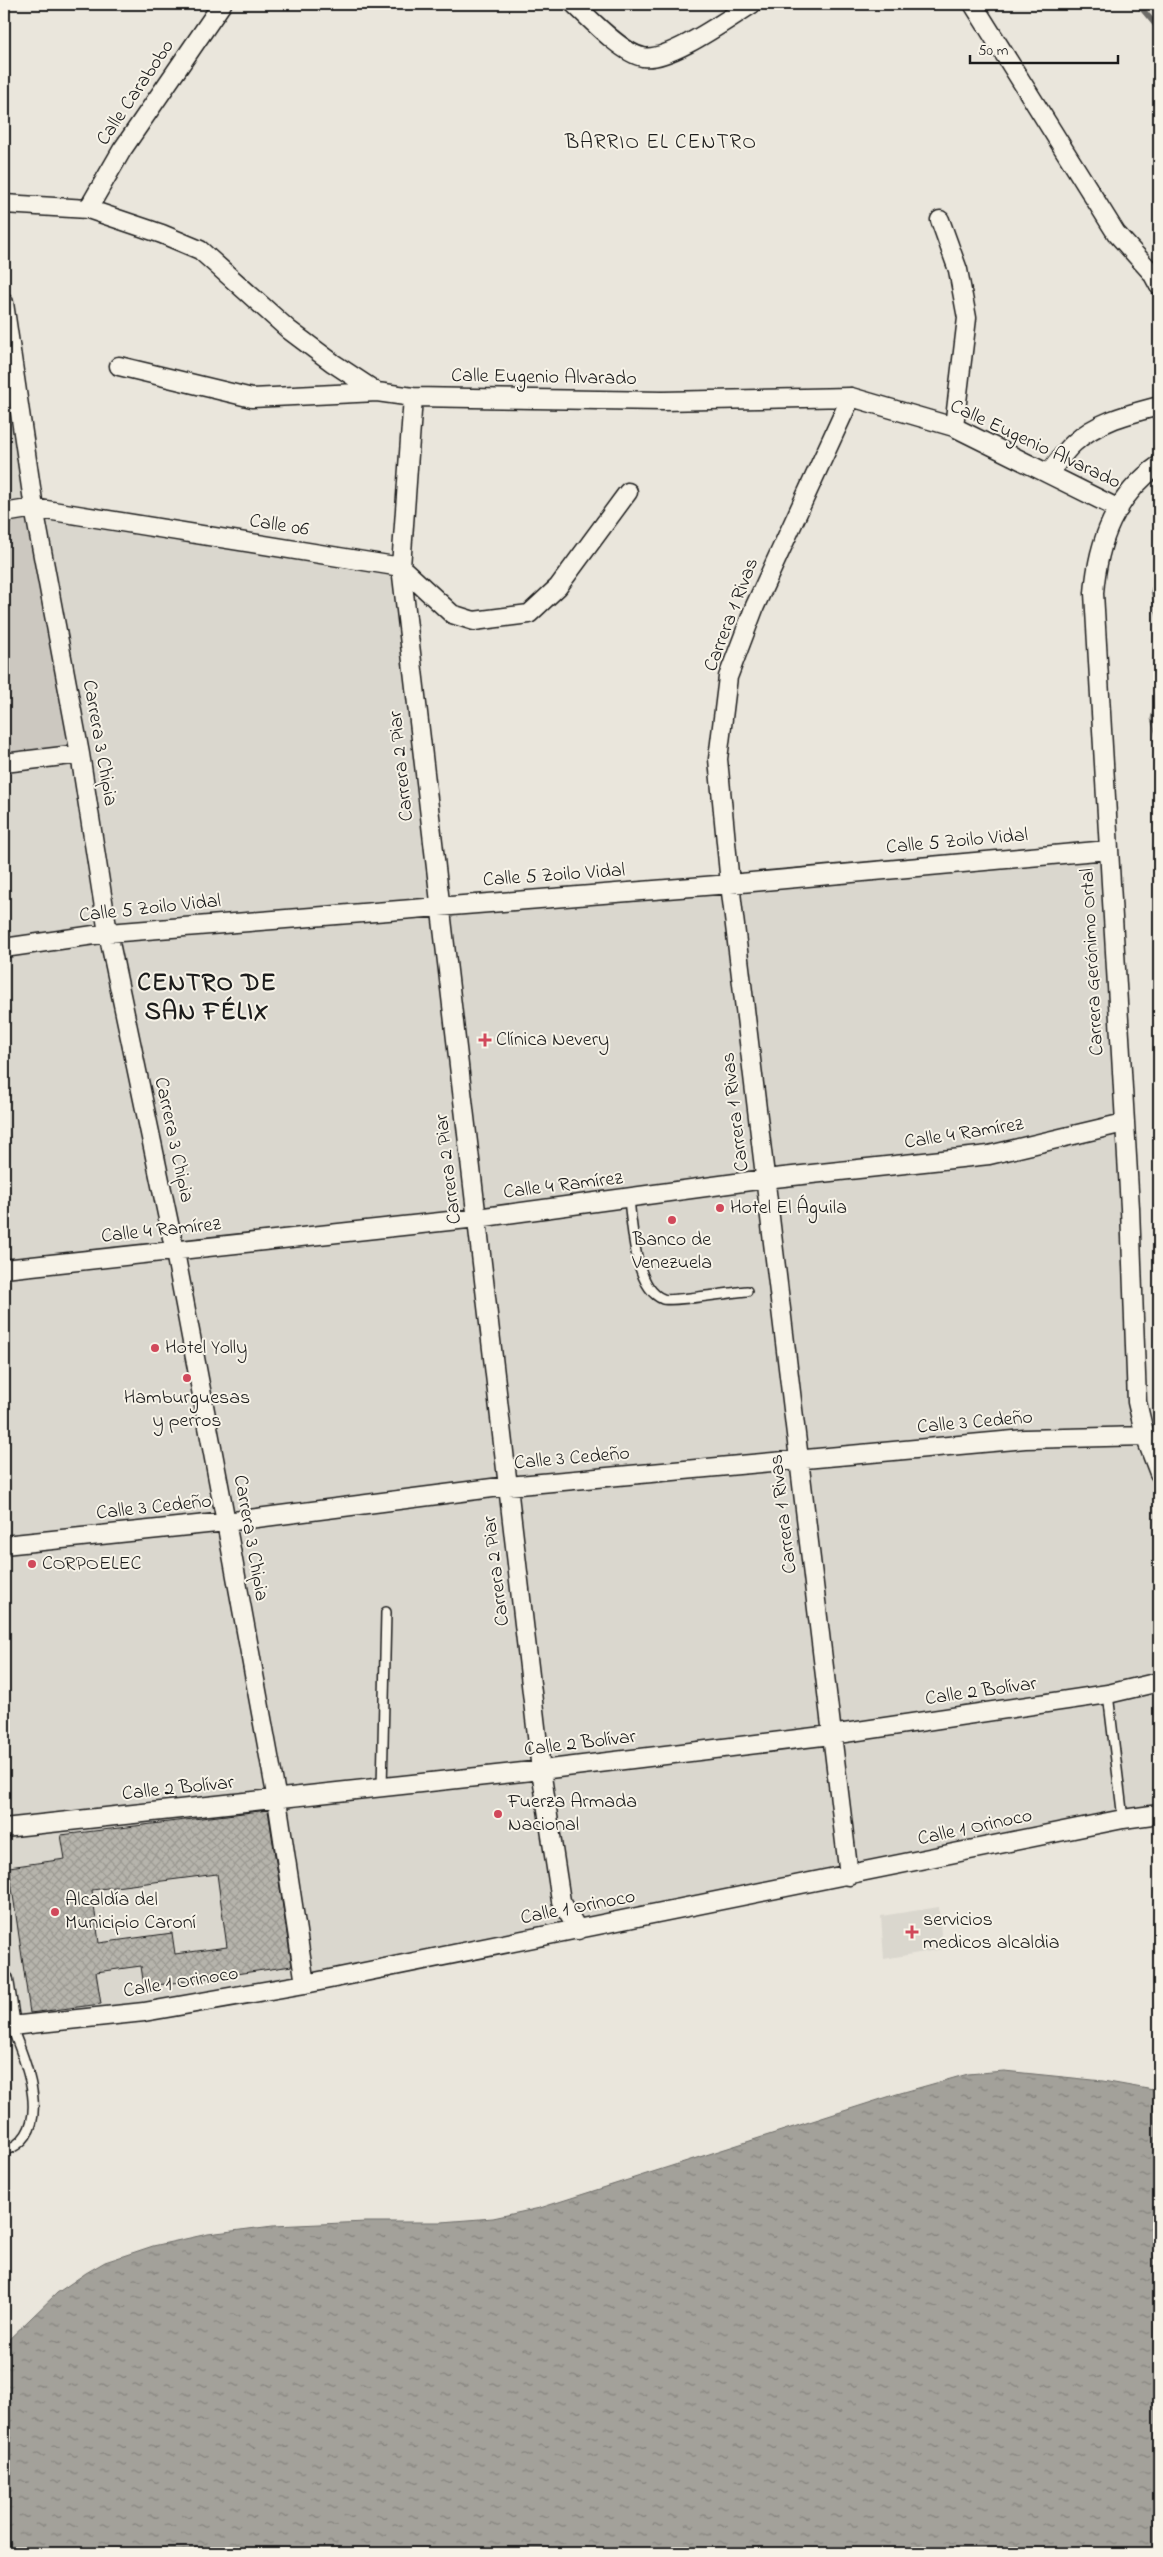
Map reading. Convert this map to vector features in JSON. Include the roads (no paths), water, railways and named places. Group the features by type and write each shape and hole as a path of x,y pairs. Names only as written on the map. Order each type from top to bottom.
{"street":[{"name":"Calle Carabobo","path":"88,209 122,150 222,4"},
{"path":"574,4 616,43 643,58 670,54 752,4"},
{"path":"973,4 1116,233 1152,273 1159,286"},
{"name":"Calle Eugenio Alvarado","path":"4,204 88,209 162,234 200,250 289,330 333,364 377,392 413,397 663,401 851,397 954,426 1119,509"},
{"path":"940,220 958,270 968,318 954,426"},
{"name":"Carrera 3 Chipia","path":"4,303 34,508 80,754 108,933 175,1252 226,1522 277,1800 305,1984"},
{"path":"119,366 252,398 377,392"},
{"name":"Carrera 2 Piar","path":"413,397 401,567 541,1770 561,1901 578,1930"},
{"name":"Carrera 1 Rivas","path":"849,1876 730,884 718,758 728,677 755,606 851,397"},
{"path":"1049,473 1074,443 1094,427 1159,406"},
{"name":"Carrera Gerónimo Ortal","path":"1159,465 1130,492 1101,543 1096,562 1094,593 1124,1123 1137,1402 1145,1436 1159,1473"},
{"path":"401,567 452,614 474,621 529,614 558,587 628,492"},
{"name":"Calle 06","path":"4,512 34,508 401,567"},
{"path":"4,763 80,754"},
{"name":"Calle 5 Zoilo Vidal","path":"4,948 108,933 730,884 1108,850"},
{"name":"Calle 4 Ramírez","path":"4,1269 477,1218 629,1199 765,1179 989,1155 1124,1123"},
{"name":"Calle 3 Cedeño","path":"4,1544 226,1522 508,1486 800,1461 1024,1439 1145,1436"},
{"name":"Calle 2 Bolívar","path":"4,1828 541,1770 831,1734 1108,1694 1159,1682"},
{"name":"Calle 1 Orinoco","path":"7,2025 144,2012 305,1984 849,1876 1124,1819 1159,1814"},
{"path":"4,1980 7,2025"}],"lane":[{"path":"629,1199 642,1278 650,1291 664,1300 747,1290"},
{"path":"382,1788 386,1612"},
{"path":"1108,1694 1124,1819"},
{"path":"4,2151 15,2147 27,2134 32,2118 31,2081 25,2058 7,2025"}],"water":[{"path":"1004,2071 1103,2081 1159,2091 1159,2553 4,2553 4,2344 57,2293 105,2262 153,2246 208,2234 273,2226 366,2222 441,2222 493,2218 540,2208 897,2094 968,2074"}],"waterway":[{"path":"1138,4 1159,29"}],"place":[{"name":"Clínica Nevery","path":"485,1040"},
{"name":"Hotel El Águila","path":"720,1208"},
{"name":"Banco de Venezuela","path":"672,1220"},
{"name":"Hotel Yolly","path":"155,1348"},
{"name":"Hamburguesas y perros","path":"187,1378"},
{"name":"CORPOELEC","path":"32,1564"},
{"name":"Fuerza Armada Nacional","path":"498,1814"},
{"name":"Alcaldía del Municipio Caroní","path":"55,1912"},
{"name":"servicios medicos alcaldia","path":"912,1932"}],"district":[{"name":"BARRIO EL CENTRO","path":"661,143"},
{"name":"CENTRO DE SAN FÉLIX","path":"207,998"}]}
